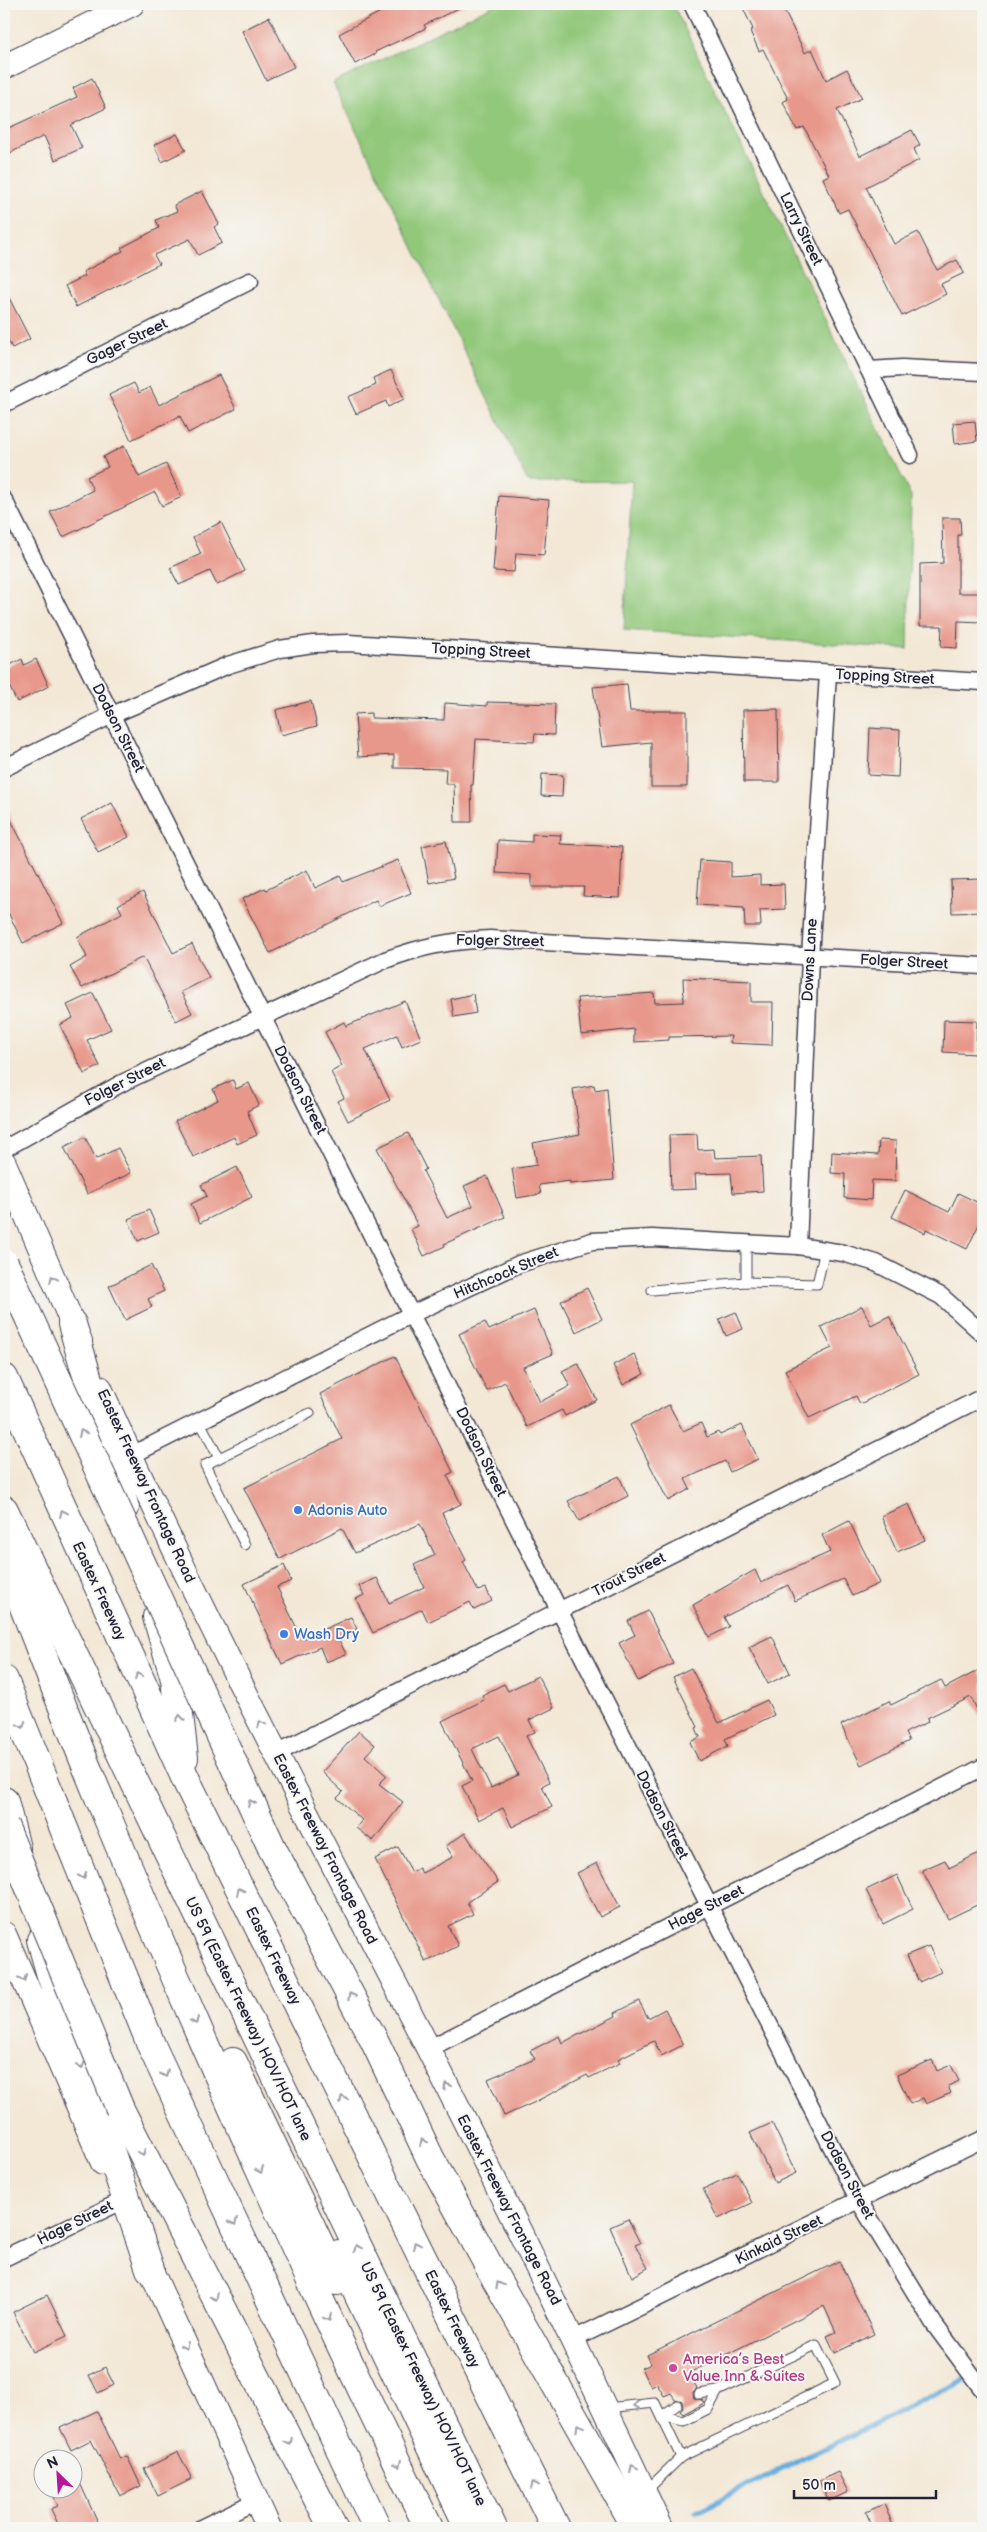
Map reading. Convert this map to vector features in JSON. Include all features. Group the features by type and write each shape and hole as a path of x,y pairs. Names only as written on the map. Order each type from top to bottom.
{"highway":[{"path":"4,1263 272,1848 375,2042 430,2158 634,2523 640,2528"},
{"path":"72,1324 175,1679 188,1784"},
{"name":"Eastex Freeway","path":"4,1378 188,1784 556,2528"},
{"path":"4,1510 214,1990 445,2508 452,2528"},
{"name":"US 59 (Eastex Freeway) HOV/HOT lane","path":"4,1510 492,2528"},
{"path":"7,1564 102,1767 229,2054 469,2528"},
{"path":"7,1564 108,1821 259,2168 334,2331 429,2528"},
{"path":"4,1680 152,2047 377,2528"},
{"path":"4,1801 50,1972 150,2270"},
{"path":"4,1826 120,2109 333,2528"}],"main road":[{"path":"4,68 132,4"},
{"name":"Eastex Freeway Frontage Road","path":"4,1163 130,1456 276,1754 428,2049 574,2339 661,2528"},
{"path":"4,1934 150,2270 269,2528"}],"street":[{"name":"Larry Street","path":"692,4 910,455"},
{"name":"Gager Street","path":"4,404 250,281"},
{"path":"869,370 902,368 983,372"},
{"name":"Dodson Street","path":"4,500 708,1907 859,2201 934,2324 983,2390"},
{"name":"Topping Street","path":"4,768 112,715 256,655 313,644 358,643 828,674 983,682"},
{"name":"Downs Lane","path":"798,1246 810,957 828,674"},
{"name":"Folger Street","path":"4,1149 122,1083 263,1016 385,960 412,950 448,941 490,939 983,966"},
{"name":"Hitchcock Street","path":"130,1456 412,1314 519,1264 592,1241 652,1238 798,1246 843,1253 876,1263 940,1296 983,1334"},
{"name":"Trout Street","path":"276,1754 983,1397"},
{"name":"Hage Street","path":"428,2049 983,1767"},
{"name":"Kinkaid Street","path":"574,2339 983,2139"},
{"name":"Hage Street","path":"4,2258 120,2202"},
{"path":"201,2528 256,2501"}],"lane":[{"path":"746,1243 746,1282"},
{"path":"652,1290 746,1282 817,1284 825,1250"},
{"path":"245,1545 205,1465 310,1413"},
{"path":"200,1422 219,1458"},
{"path":"644,2493 681,2457 835,2383 816,2345 718,2390 699,2394"},
{"path":"662,2416 684,2421 708,2409 718,2390"},
{"path":"606,2408 655,2403 681,2457"},
{"path":"662,2416 677,2405"}],"green space":[{"path":"496,4 673,4 911,496 908,649 624,630 632,481 528,482 333,83"}],"building":[{"path":"381,4 467,4 424,25 426,28 375,52 376,54 355,64 339,34 384,10"},
{"path":"741,4 781,4 805,53 812,49 826,80 847,69 862,98 837,110 860,156 912,130 920,145 914,149 919,160 866,187 894,244 918,232 937,270 957,260 964,273 941,284 946,294 902,316 848,209 839,213 823,178 829,175 804,127 797,130 783,102 788,99 763,49 759,51 750,31 753,29"},
{"path":"269,17 294,67 266,80 242,31"},
{"path":"92,78 106,108 71,125 82,148 55,160 44,136 4,156 4,130 77,97 73,88"},
{"path":"177,134 186,150 162,162 154,145"},
{"path":"202,191 219,224 214,227 222,243 198,255 190,239 154,255 159,264 76,307 65,286 85,276 83,272 123,251 121,248 159,228 156,220 177,211 174,205"},
{"path":"4,288 30,339 12,348 4,332"},
{"path":"391,370 404,399 388,407 386,401 356,414 348,397 376,385 373,378"},
{"path":"219,375 236,409 188,433 180,416 131,440 109,395 134,383 139,393 150,387 159,405"},
{"path":"975,421 977,441 955,444 953,423"},
{"path":"124,446 139,477 166,464 182,497 162,506 155,492 63,537 50,512 93,490 87,477 108,467 103,457"},
{"path":"499,496 549,500 544,555 516,553 514,572 493,571"},
{"path":"942,518 960,518 961,535 958,535 958,593 983,593 983,622 958,621 957,648 941,647 942,626 920,626 920,564 943,563"},
{"path":"221,522 245,571 217,585 210,571 179,585 170,568 201,554 193,537"},
{"path":"22,659 24,665 36,659 49,686 17,702 4,676 4,668"},
{"path":"627,684 630,711 687,711 687,787 651,787 651,742 602,747 593,687"},
{"path":"311,701 317,726 281,735 276,710"},
{"path":"487,702 555,704 554,735 535,734 534,742 476,739 473,785 471,785 472,822 455,822 454,784 445,784 446,769 394,768 394,755 358,757 355,714 371,713 371,718 444,720 445,703 487,706"},
{"path":"778,709 779,782 744,782 743,710"},
{"path":"870,728 900,730 898,777 868,775"},
{"path":"542,774 563,775 562,797 541,796"},
{"path":"112,803 129,837 98,852 81,819"},
{"path":"4,806 63,923 23,943 4,904 4,871 9,868 4,858"},
{"path":"532,834 561,835 560,844 622,847 620,898 583,896 584,887 532,887 532,875 496,873 498,840 532,842"},
{"path":"446,841 454,878 429,883 422,846"},
{"path":"398,860 411,893 379,906 376,900 270,953 242,899 265,888 266,890 307,870 315,888 340,876 343,882"},
{"path":"700,860 731,862 731,877 760,875 760,885 784,884 785,909 760,910 761,926 745,926 744,908 697,905"},
{"path":"983,879 983,912 952,913 951,880"},
{"path":"143,892 173,953 192,944 209,978 181,992 192,1013 176,1021 143,957 82,988 70,967 87,957 77,937 122,913 118,905"},
{"path":"683,978 751,981 751,1002 773,1002 772,1045 730,1043 731,1036 669,1037 669,1040 634,1042 634,1029 581,1035 577,998 654,993 655,1003 684,1002"},
{"path":"93,993 111,1029 87,1040 100,1066 84,1074 60,1025 73,1018 67,1005"},
{"path":"473,994 476,1013 454,1017 451,999"},
{"path":"405,1001 421,1039 402,1047 397,1035 365,1049 390,1100 348,1121 338,1101 344,1098 331,1072 342,1066 325,1032 344,1022 346,1026"},
{"path":"944,1020 977,1021 976,1054 943,1052"},
{"path":"233,1080 236,1089 249,1083 259,1105 247,1111 257,1135 237,1144 234,1137 193,1157 175,1121 218,1100 213,1089"},
{"path":"594,1085 595,1090 607,1088 614,1180 570,1184 570,1181 539,1185 541,1194 517,1198 512,1169 537,1165 533,1143 580,1134 573,1089"},
{"path":"408,1133 426,1169 423,1171 447,1218 473,1206 464,1186 487,1176 505,1217 444,1244 445,1246 424,1256 411,1229 418,1226 377,1148"},
{"path":"697,1134 698,1150 714,1149 715,1158 761,1156 763,1191 733,1193 731,1173 695,1174 696,1189 671,1190 669,1135"},
{"path":"85,1137 96,1159 118,1148 131,1173 87,1194 64,1147"},
{"path":"879,1140 896,1141 895,1181 872,1180 871,1200 844,1198 845,1174 831,1173 832,1152 878,1155"},
{"path":"237,1167 252,1197 200,1223 191,1204 207,1196 201,1185"},
{"path":"905,1190 949,1212 958,1193 983,1205 983,1216 967,1249 926,1229 925,1233 892,1217"},
{"path":"149,1210 159,1232 138,1241 128,1219"},
{"path":"151,1265 164,1291 148,1299 152,1307 125,1320 109,1286"},
{"path":"587,1288 602,1319 576,1332 561,1301"},
{"path":"862,1306 871,1325 889,1316 919,1374 860,1404 856,1396 809,1418 785,1370 832,1348 821,1327"},
{"path":"534,1310 553,1354 523,1367 540,1402 570,1386 562,1371 578,1363 597,1400 565,1416 562,1410 527,1427 505,1382 487,1391 459,1334 485,1322 489,1330"},
{"path":"736,1312 743,1329 726,1336 719,1319"},
{"path":"634,1354 644,1374 623,1385 613,1365"},
{"path":"395,1356 453,1472 447,1475 461,1504 442,1513 466,1560 463,1562 478,1591 486,1588 492,1601 474,1610 470,1602 428,1622 422,1609 373,1633 356,1599 364,1595 359,1586 377,1578 389,1603 424,1587 414,1565 435,1555 420,1524 355,1553 342,1528 280,1559 244,1488 342,1439 320,1394"},
{"path":"669,1405 683,1431 701,1423 707,1437 718,1432 720,1435 742,1425 758,1459 730,1472 725,1461 685,1479 690,1489 668,1501 630,1425"},
{"path":"619,1476 628,1496 579,1521 568,1501"},
{"path":"909,1504 925,1540 897,1552 881,1516"},
{"path":"849,1521 880,1583 852,1596 843,1579 795,1601 788,1585 724,1617 729,1627 709,1637 693,1605 755,1570 761,1583 830,1552 822,1535"},
{"path":"284,1565 291,1581 277,1587 302,1639 351,1617 357,1629 338,1638 346,1654 326,1662 320,1647 282,1664 244,1584"},
{"path":"648,1611 673,1664 638,1681 619,1643 635,1635 628,1621"},
{"path":"772,1636 790,1673 768,1684 749,1647"},
{"path":"691,1668 719,1723 767,1700 774,1715 725,1739 728,1746 699,1761 690,1742 700,1737 696,1728 698,1727 673,1677"},
{"path":"979,1670 983,1678 983,1722 971,1697 927,1718 928,1722 905,1733 909,1741 861,1765 841,1725 889,1701 891,1705 941,1680 945,1688"},
{"path":"538,1676 554,1708 529,1720 535,1732 526,1736 549,1782 542,1786 552,1807 512,1827 503,1808 479,1820 462,1786 472,1781 442,1721 484,1700 482,1695 504,1684 508,1691","holes":["499,1736 518,1775 491,1788 472,1749"]},
{"path":"359,1731 375,1745 365,1756 387,1776 379,1784 403,1802 373,1841 356,1828 362,1820 337,1798 343,1792 322,1772"},
{"path":"465,1833 498,1882 467,1902 473,1914 448,1926 458,1946 426,1962 375,1859 398,1847 412,1872 419,1868 422,1873 453,1857 446,1846"},
{"path":"983,1851 983,1902 948,1919 922,1870 945,1860 949,1868"},
{"path":"597,1863 620,1907 600,1917 577,1873"},
{"path":"897,1875 913,1909 883,1924 866,1890"},
{"path":"929,1946 941,1972 919,1982 907,1955"},
{"path":"639,2001 648,2018 665,2009 683,2045 661,2056 654,2041 618,2059 620,2063 589,2078 587,2075 504,2116 488,2079 535,2059 530,2051 559,2036 562,2043 616,2016 615,2013"},
{"path":"932,2060 937,2071 951,2065 959,2081 948,2086 951,2093 926,2104 923,2098 910,2104 897,2075"},
{"path":"772,2123 796,2173 775,2183 750,2133"},
{"path":"737,2173 752,2203 718,2219 703,2189"},
{"path":"628,2219 640,2243 635,2245 648,2268 632,2277 610,2227"},
{"path":"839,2261 874,2334 835,2353 827,2336 836,2332 824,2306 689,2373 697,2388 693,2392 694,2398 702,2400 704,2403 683,2414 680,2411 683,2407 682,2401 675,2399 671,2393 664,2396 657,2384 651,2387 642,2368 651,2364 647,2355"},
{"path":"47,2295 67,2336 33,2352 13,2312"},
{"path":"105,2367 114,2385 98,2393 89,2375"},
{"path":"97,2411 120,2459 127,2456 141,2486 120,2496 91,2440 71,2450 60,2428"},
{"path":"178,2452 192,2479 158,2496 144,2469"},
{"path":"838,2472 848,2492 829,2501 819,2481"},
{"path":"82,2487 97,2521 80,2528 60,2528 51,2509 58,2506 55,2500 82,2500"},
{"path":"884,2504 894,2528 873,2528 866,2512"}],"waterway":[{"path":"696,2511 983,2371"}],"place":[{"name":"Adonis Auto","path":"298,1510"},
{"name":"Wash Dry","path":"284,1634"},
{"name":"America’s Best Value Inn & Suites","path":"673,2368"}]}
